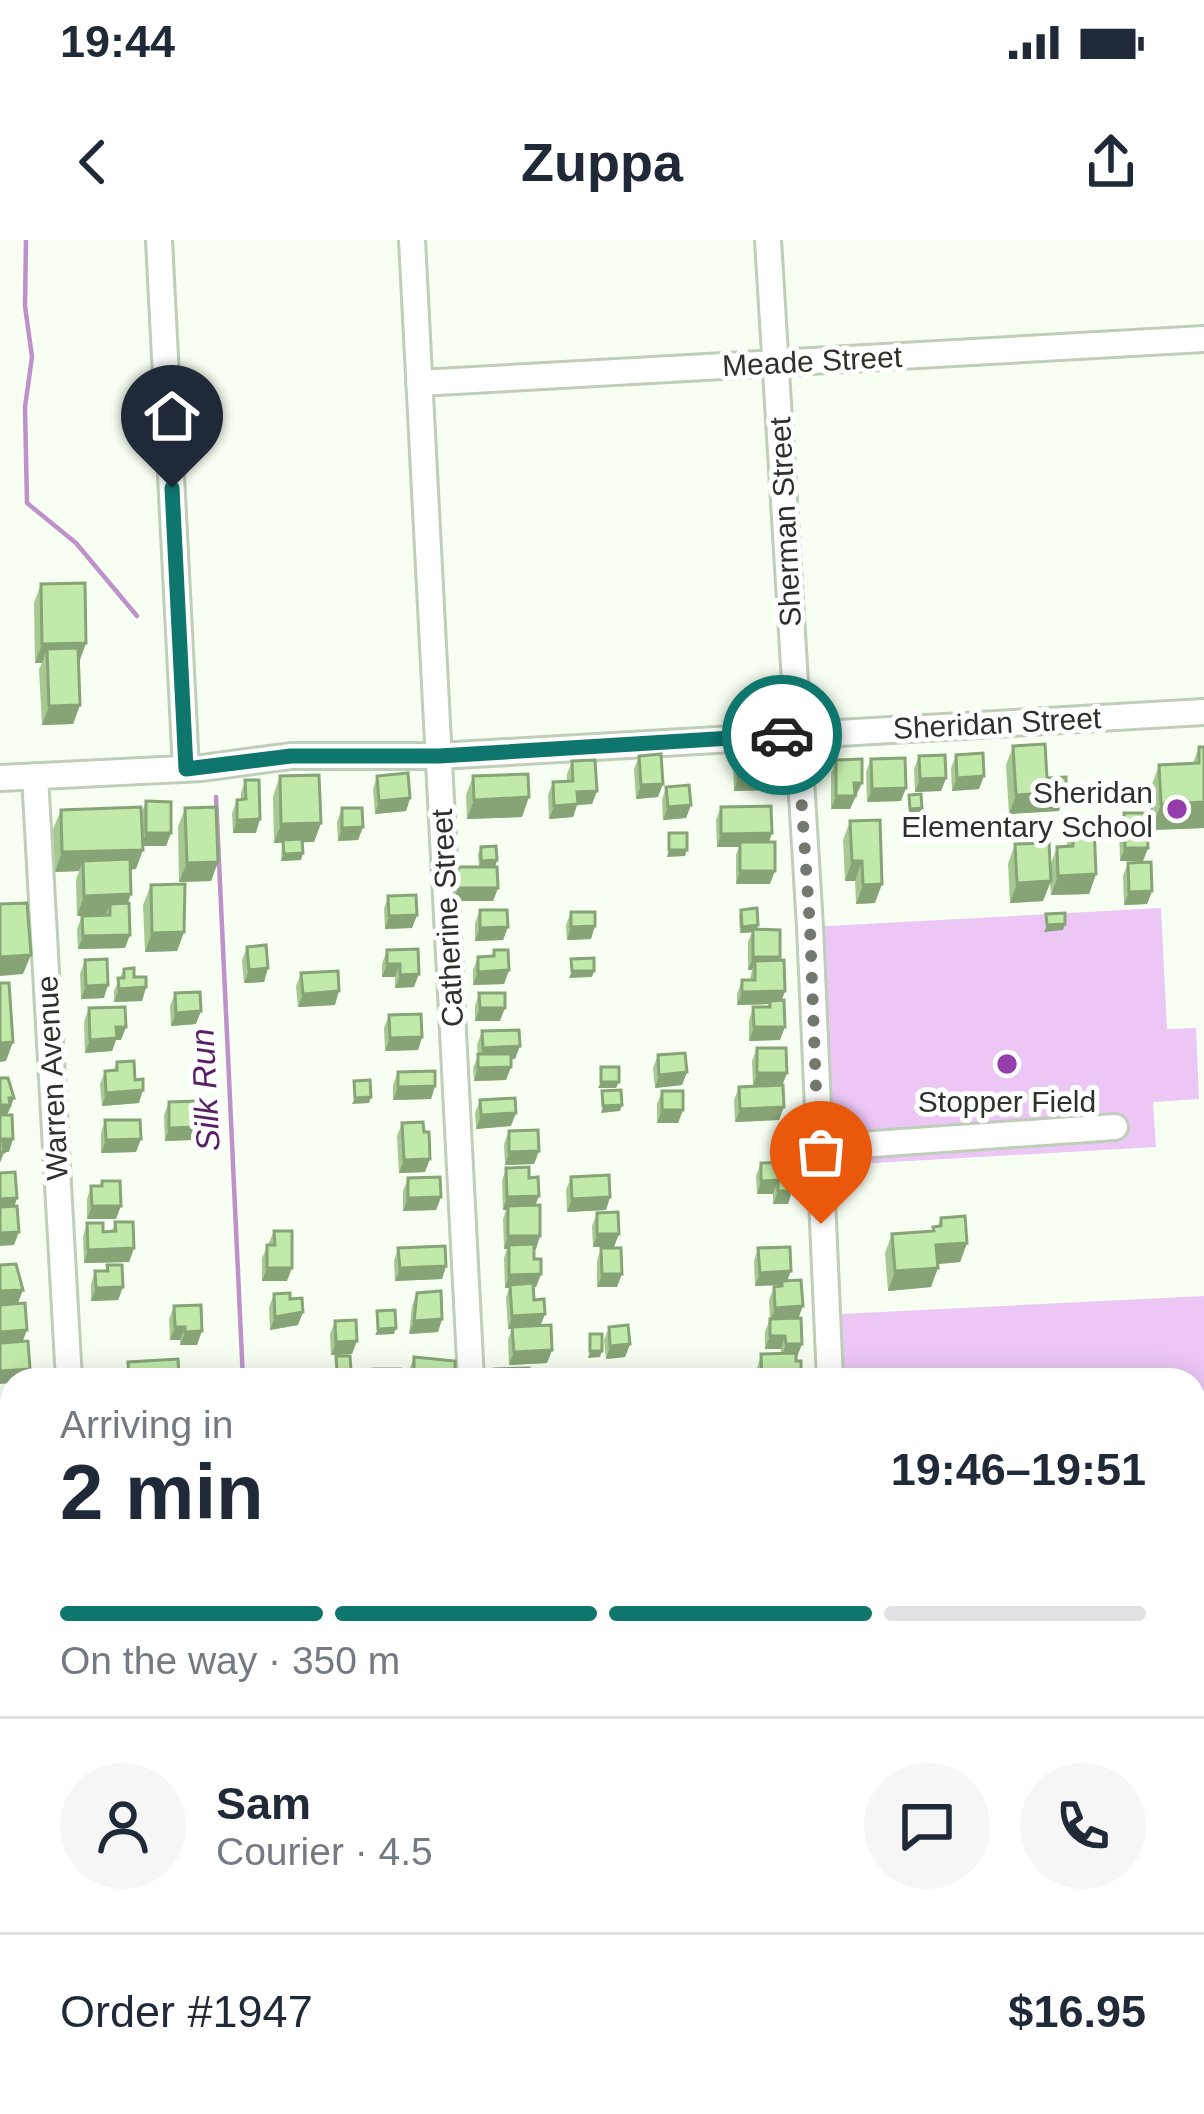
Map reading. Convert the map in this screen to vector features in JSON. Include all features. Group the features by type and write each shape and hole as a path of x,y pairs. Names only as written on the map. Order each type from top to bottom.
{"street":[{"path":"159,240 186,769"},
{"name":"Catherine Street","path":"412,240 470,1368"},
{"name":"Sherman Street","path":"769,240 810,927 829,1368"},
{"name":"Meade Street","path":"419,383 1204,339"},
{"name":"Sheridan Street","path":"0,778 186,769 291,756 439,756 1204,712"},
{"name":"Warren Avenue","path":"35,776 68,1368"},
{"path":"817,1148 1115,1127"}],"shaded area":[{"name":"Stopper Field","path":"1161,908 1167,1029 1196,1028 1199,1099 1153,1102 1156,1147 823,1166 810,927"},
{"path":"1204,1296 1204,1368 844,1368 841,1314"}],"building":[{"path":"85,583 86,643 42,644 41,584"},
{"path":"78,648 80,705 49,706 47,649"},
{"path":"1045,744 1047,778 1066,777 1066,792 1016,795 1013,746"},
{"path":"777,745 778,777 738,778 738,746"},
{"path":"1199,747 1204,747 1204,802 1161,804 1159,765 1199,763"},
{"path":"983,753 984,776 957,778 956,755"},
{"path":"661,754 663,784 641,785 639,756"},
{"path":"945,755 946,778 920,779 919,756"},
{"path":"905,758 906,788 872,789 871,759"},
{"path":"862,759 862,783 854,783 855,796 836,796 836,760"},
{"path":"595,760 597,791 577,792 578,804 554,806 553,782 573,781 572,761"},
{"path":"408,773 410,798 379,801 377,776"},
{"path":"528,774 529,797 474,800 473,776"},
{"path":"319,775 321,823 281,824 280,776"},
{"path":"245,780 259,780 260,819 237,820 237,800 246,799"},
{"path":"689,785 691,805 668,807 666,787"},
{"path":"921,794 922,808 910,809 909,795"},
{"path":"146,801 171,802 171,833 146,833"},
{"path":"771,806 772,833 721,834 721,807"},
{"path":"141,807 143,850 62,852 61,810"},
{"path":"216,807 218,862 187,863 185,808"},
{"path":"342,808 362,808 363,827 342,828"},
{"path":"1124,813 1147,813 1148,848 1125,848"},
{"path":"880,820 882,884 863,885 862,861 852,861 850,821"},
{"path":"1094,825 1096,874 1058,876 1057,847 1073,846 1073,826"},
{"path":"669,833 687,833 687,850 669,850"},
{"path":"302,839 303,853 284,854 283,840"},
{"path":"740,842 775,842 775,871 740,871"},
{"path":"1049,843 1051,881 1017,883 1015,844"},
{"path":"496,846 497,860 481,861 481,847"},
{"path":"130,859 131,894 84,896 83,861"},
{"path":"1151,862 1152,891 1129,892 1128,863"},
{"path":"458,867 497,867 498,888 458,888"},
{"path":"185,884 184,932 152,933 151,885"},
{"path":"416,895 417,915 389,916 388,896"},
{"path":"27,903 31,955 0,957 0,904"},
{"path":"129,903 130,935 83,936 82,916 110,915 110,904"},
{"path":"757,908 758,925 742,927 741,910"},
{"path":"480,910 507,910 508,927 480,928"},
{"path":"571,912 595,912 595,926 571,927"},
{"path":"1065,913 1065,924 1047,925 1046,914"},
{"path":"753,929 780,930 780,957 753,957"},
{"path":"266,945 268,968 249,970 247,947"},
{"path":"418,949 419,974 400,975 400,964 387,964 387,950"},
{"path":"494,950 508,950 509,970 478,972 478,957 494,956"},
{"path":"594,958 594,971 572,971 571,959"},
{"path":"107,959 108,985 86,986 85,960"},
{"path":"784,960 785,991 742,992 742,980 755,980 755,961"},
{"path":"134,968 134,977 146,977 146,987 119,989 118,978 124,978 124,969"},
{"path":"338,971 339,991 303,994 301,973"},
{"path":"0,983 9,983 13,1042 0,1043"},
{"path":"200,992 201,1011 176,1013 175,993"},
{"path":"479,993 505,993 505,1008 480,1008"},
{"path":"784,1000 785,1027 754,1027 753,1007 770,1007 770,1001"},
{"path":"125,1007 126,1027 116,1027 117,1038 90,1040 89,1008"},
{"path":"421,1014 422,1037 390,1038 389,1015"},
{"path":"519,1030 520,1046 483,1048 482,1031"},
{"path":"757,1048 786,1048 787,1073 757,1073"},
{"path":"685,1053 687,1072 659,1075 658,1055"},
{"path":"478,1054 511,1054 511,1067 478,1068"},
{"path":"134,1061 135,1080 143,1079 143,1090 106,1093 105,1071 117,1070 117,1062"},
{"path":"601,1067 619,1067 619,1082 601,1082"},
{"path":"435,1071 435,1086 398,1087 398,1072"},
{"path":"0,1078 8,1078 14,1098 9,1098 10,1105 0,1105"},
{"path":"370,1080 371,1097 355,1098 354,1081"},
{"path":"783,1085 784,1107 740,1109 739,1087"},
{"path":"621,1090 622,1105 603,1106 602,1091"},
{"path":"662,1091 683,1091 683,1110 662,1110"},
{"path":"515,1098 516,1113 481,1115 480,1100"},
{"path":"196,1101 196,1127 169,1128 169,1102"},
{"path":"0,1115 12,1115 13,1139 3,1139 4,1152 0,1152"},
{"path":"105,1120 140,1120 141,1139 106,1140"},
{"path":"423,1122 424,1132 429,1132 430,1159 404,1160 402,1123"},
{"path":"538,1130 539,1151 509,1152 509,1131"},
{"path":"792,1162 792,1191 778,1191 778,1180 761,1181 761,1163"},
{"path":"529,1167 529,1178 538,1177 539,1196 507,1197 506,1168"},
{"path":"15,1172 17,1198 0,1199 0,1173"},
{"path":"609,1175 610,1197 572,1199 571,1177"},
{"path":"440,1177 441,1197 408,1198 408,1178"},
{"path":"102,1181 120,1181 121,1206 92,1206 91,1186 102,1186"},
{"path":"540,1205 540,1236 508,1236 508,1206"},
{"path":"17,1206 19,1232 0,1233 0,1207"},
{"path":"618,1212 619,1234 597,1234 597,1213"},
{"path":"965,1216 967,1243 936,1245 938,1268 895,1271 892,1234 934,1231 933,1227 941,1226 941,1218"},
{"path":"115,1222 133,1222 134,1248 88,1250 87,1223 103,1223 103,1232 116,1231"},
{"path":"274,1231 292,1231 292,1268 267,1268 267,1245 275,1245"},
{"path":"534,1244 541,1274 509,1275 509,1245"},
{"path":"445,1246 446,1266 400,1268 398,1248"},
{"path":"790,1247 791,1271 760,1273 758,1248"},
{"path":"601,1248 621,1248 622,1274 602,1274"},
{"path":"16,1264 23,1290 0,1291 0,1265"},
{"path":"107,1265 122,1265 123,1287 96,1288 95,1271 108,1271"},
{"path":"801,1280 803,1306 775,1308 774,1287 782,1286 782,1281"},
{"path":"533,1283 534,1300 544,1299 545,1314 512,1316 510,1285"},
{"path":"441,1291 442,1319 414,1321 417,1293"},
{"path":"290,1293 290,1299 302,1298 303,1312 275,1317 274,1294"},
{"path":"25,1303 27,1330 0,1332 0,1305"},
{"path":"201,1305 202,1331 175,1327 174,1306"},
{"path":"395,1310 396,1328 378,1329 377,1311"},
{"path":"801,1318 802,1344 786,1344 785,1336 770,1336 770,1319"},
{"path":"356,1320 357,1341 336,1342 335,1321"},
{"path":"551,1325 552,1350 514,1352 512,1327"},
{"path":"628,1325 630,1344 610,1346 609,1327"},
{"path":"590,1334 602,1334 602,1351 590,1351"},
{"path":"28,1341 30,1368 0,1368 0,1343"},
{"path":"796,1353 801,1368 762,1368 761,1354"},
{"path":"336,1356 350,1356 351,1368 337,1368"},
{"path":"414,1357 455,1361 455,1368 414,1368"},
{"path":"178,1359 179,1368 128,1368 128,1362"}],"waterway":[{"name":"Silk Run","path":"26,240 25,306 32,357 25,407 27,503 76,543 137,616"},
{"name":"Silk Run","path":"216,797 242,1368"}],"way so far":[{"path":"782,735 797,734 821,1224"}],"place":[{"name":"Sheridan Elementary School","path":"1177,809"},
{"name":"Stopper Field","path":"1007,1064"}],"route":[{"path":"172,488 186,769 291,756 439,756 782,735"}]}
